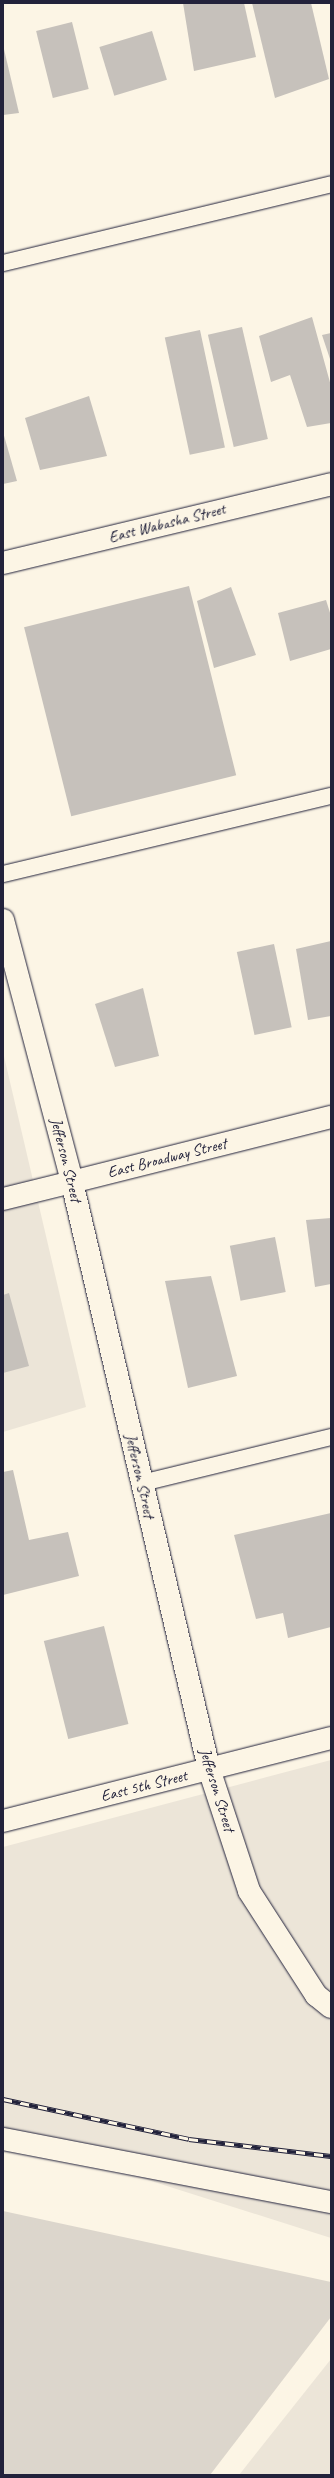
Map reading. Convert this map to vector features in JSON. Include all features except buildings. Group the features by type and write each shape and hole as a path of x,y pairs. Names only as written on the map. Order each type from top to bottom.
{"street":[{"name":"East Wabasha Street","path":"3,563 331,484"},
{"name":"Jefferson Street","path":"3,920 72,1182 209,1769 249,1891 316,1995 331,2007"},
{"name":"East Broadway Street","path":"3,1198 331,1117"},
{"name":"East 5th Street","path":"3,1821 331,1738"},
{"path":"3,2139 330,2203"}],"lane":[{"path":"3,263 331,184"},
{"path":"3,874 331,796"},
{"path":"142,1484 331,1437"}],"shaded area":[{"path":"3,1052 86,1407 3,1432"},
{"path":"331,1760 331,2238 3,2134 3,1847"},
{"path":"3,2211 331,2282 331,2317 210,2475 3,2475"},
{"path":"331,2359 331,2475 239,2475"}],"railway":[{"path":"3,2099 189,2139 331,2156"}]}
